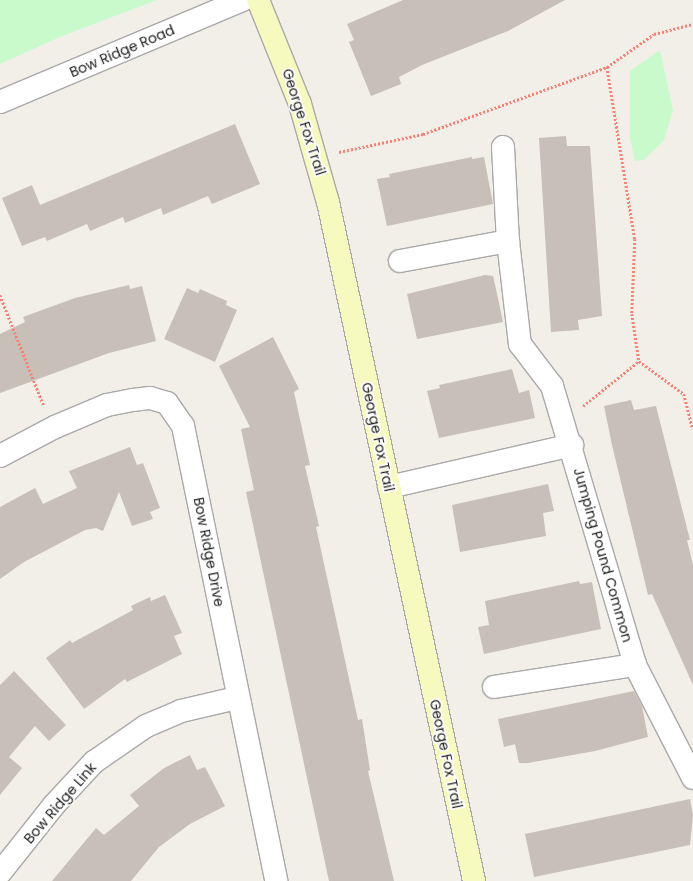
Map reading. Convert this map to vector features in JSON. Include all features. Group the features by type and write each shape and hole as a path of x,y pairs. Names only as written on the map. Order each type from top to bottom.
{"street":[{"name":"Bow Ridge Road","path":"0,102 243,0"},
{"name":"George Fox Trail","path":"258,0 282,56 317,159 474,881"},
{"name":"Jumping Pound Common","path":"503,147 508,241 520,344 552,386 572,445 635,665 693,778"},
{"path":"400,261 508,241"},
{"name":"Bow Ridge Drive","path":"0,456 55,427 107,405 150,398 167,403 183,426 237,698 276,881"},
{"path":"389,487 572,445"},
{"path":"494,687 635,665"},
{"name":"Bow Ridge Link","path":"0,873 54,805 94,762 153,723 181,710 237,698"}],"path":[{"path":"317,159 368,144 423,134 607,67 654,34 693,24"},
{"path":"607,67 635,239 632,314 639,361 684,394 693,429"},
{"path":"0,294 46,410"},
{"path":"580,407 639,361"}],"green space":[{"path":"0,0 157,0 62,36 0,64"},
{"path":"660,50 673,110 664,140 644,160 635,161 630,138 630,71"}],"building":[{"path":"403,0 565,0 508,31 422,65 399,77 401,84 371,96 349,42 354,40 347,24"},
{"path":"235,124 260,184 212,204 208,196 163,215 161,208 125,223 123,217 90,231 87,224 47,241 45,237 22,246 2,198 32,185 40,205"},
{"path":"566,136 567,146 590,146 602,316 578,320 579,330 551,332 539,138"},
{"path":"472,157 472,159 484,157 493,204 387,226 377,179 390,177 389,174"},
{"path":"485,275 493,276 503,322 417,339 407,294"},
{"path":"129,285 130,289 142,286 156,341 109,353 0,393 0,334 25,322 23,317 75,298"},
{"path":"187,288 198,293 200,289 227,301 226,305 237,310 215,362 164,339"},
{"path":"273,337 299,389 294,392 310,465 305,466 319,526 316,527 358,720 362,719 370,770 368,771 394,881 329,881 246,492 254,490 241,429 250,427 219,366"},
{"path":"512,369 519,393 529,390 535,418 439,438 427,391 440,388 439,385"},
{"path":"631,400 634,410 656,406 690,540 687,540 693,565 693,685 652,594 648,595 612,445 604,406"},
{"path":"130,447 137,465 143,463 160,508 150,512 153,519 132,526 119,492 103,531 96,528 85,530 24,562 0,579 0,507 35,488 43,504 77,488 69,471"},
{"path":"548,484 554,511 543,513 546,536 460,552 452,505"},
{"path":"579,581 580,584 592,582 601,629 484,654 478,627 489,625 485,601"},
{"path":"165,595 182,633 174,636 182,654 127,682 125,679 84,709 46,658 70,640 72,643 133,610 131,606 150,597 151,601"},
{"path":"14,671 66,725 49,741 35,726 9,757 22,768 0,795 0,685"},
{"path":"634,691 642,706 648,737 595,751 528,763 519,763 515,744 504,747 498,719"},
{"path":"190,755 197,770 205,767 225,806 190,824 159,847 131,881 52,881 96,828 104,835 139,806 130,795 164,768"},
{"path":"690,799 693,815 690,845 534,877 525,834"}]}
